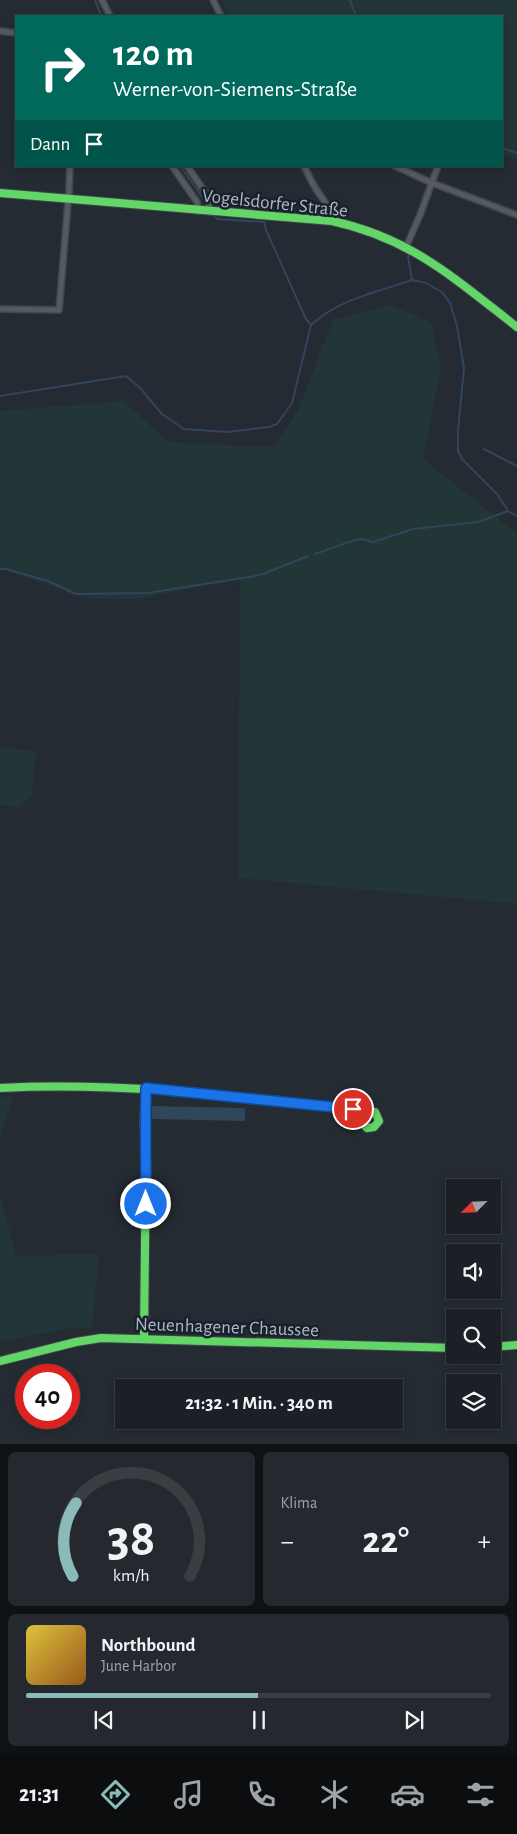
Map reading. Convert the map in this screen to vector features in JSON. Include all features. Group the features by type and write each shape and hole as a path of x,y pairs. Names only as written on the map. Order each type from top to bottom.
{"street":[{"path":"102,0 110,15"},
{"path":"213,0 220,15"},
{"path":"0,31 15,33"},
{"path":"0,309 59,310 70,167"},
{"path":"173,167 198,202 198,211"},
{"path":"188,167 207,195 210,212"},
{"path":"304,167 316,191 328,205 332,213 332,222"},
{"path":"397,167 432,183 517,215"},
{"path":"406,246 438,167"},
{"name":"Vogelsdorfer Straße","path":"0,193 332,222 374,232 406,246 439,267 517,328"},
{"path":"0,1088 60,1086 146,1088 353,1109"},
{"path":"144,1339 146,1152 144,1121 146,1088"},
{"name":"Neuenhagener Chaussee","path":"0,1362 91,1339 446,1348"},
{"path":"501,1346 517,1345"}],"shaded area":[{"path":"221,0 517,0 517,159 503,155 503,15 228,15"},
{"path":"391,305 431,322 441,368 423,459 517,532 517,904 238,878 240,579 139,599 88,599 0,569 0,411 124,401 168,442 273,447 298,410 333,320"},
{"path":"0,747 36,751 32,795 20,807 0,805"},
{"path":"13,1096 0,1140 0,1097"},
{"path":"0,1194 16,1256 99,1254 92,1327 66,1329 0,1342"}],"water":[{"path":"152,1106 245,1108 245,1121 152,1119"}],"waterway":[{"path":"95,0 101,15"},
{"path":"350,0 356,15"},
{"path":"503,149 517,153"},
{"path":"181,167 205,201"},
{"path":"215,216 217,219 264,222 306,319 311,325"},
{"path":"409,255 412,280"},
{"path":"0,396 126,376 140,388 162,414 184,429 227,432 269,427 277,424 292,403 311,325 322,316 359,297 412,280 426,283 443,293 450,303 457,326 464,368 458,451 462,459 498,495 508,511 517,516"},
{"path":"484,449 517,466"},
{"path":"315,554 355,540 363,539 373,542 413,529 478,522 508,511"},
{"path":"0,569 48,581 76,594 148,593 263,574 308,556"}],"traffic: fast":[{"path":"0,193 332,221 360,228 409,249 431,262 517,327"},
{"path":"0,1088 89,1087 177,1091 353,1109 367,1128 374,1127 379,1121 375,1112 353,1109"},
{"path":"144,1339 146,1152 144,1121 146,1088"},
{"path":"0,1361 76,1342 101,1338 446,1348"},
{"path":"501,1346 517,1345"}],"route":[{"path":"146,1204 144,1121 146,1088 353,1109"}]}
